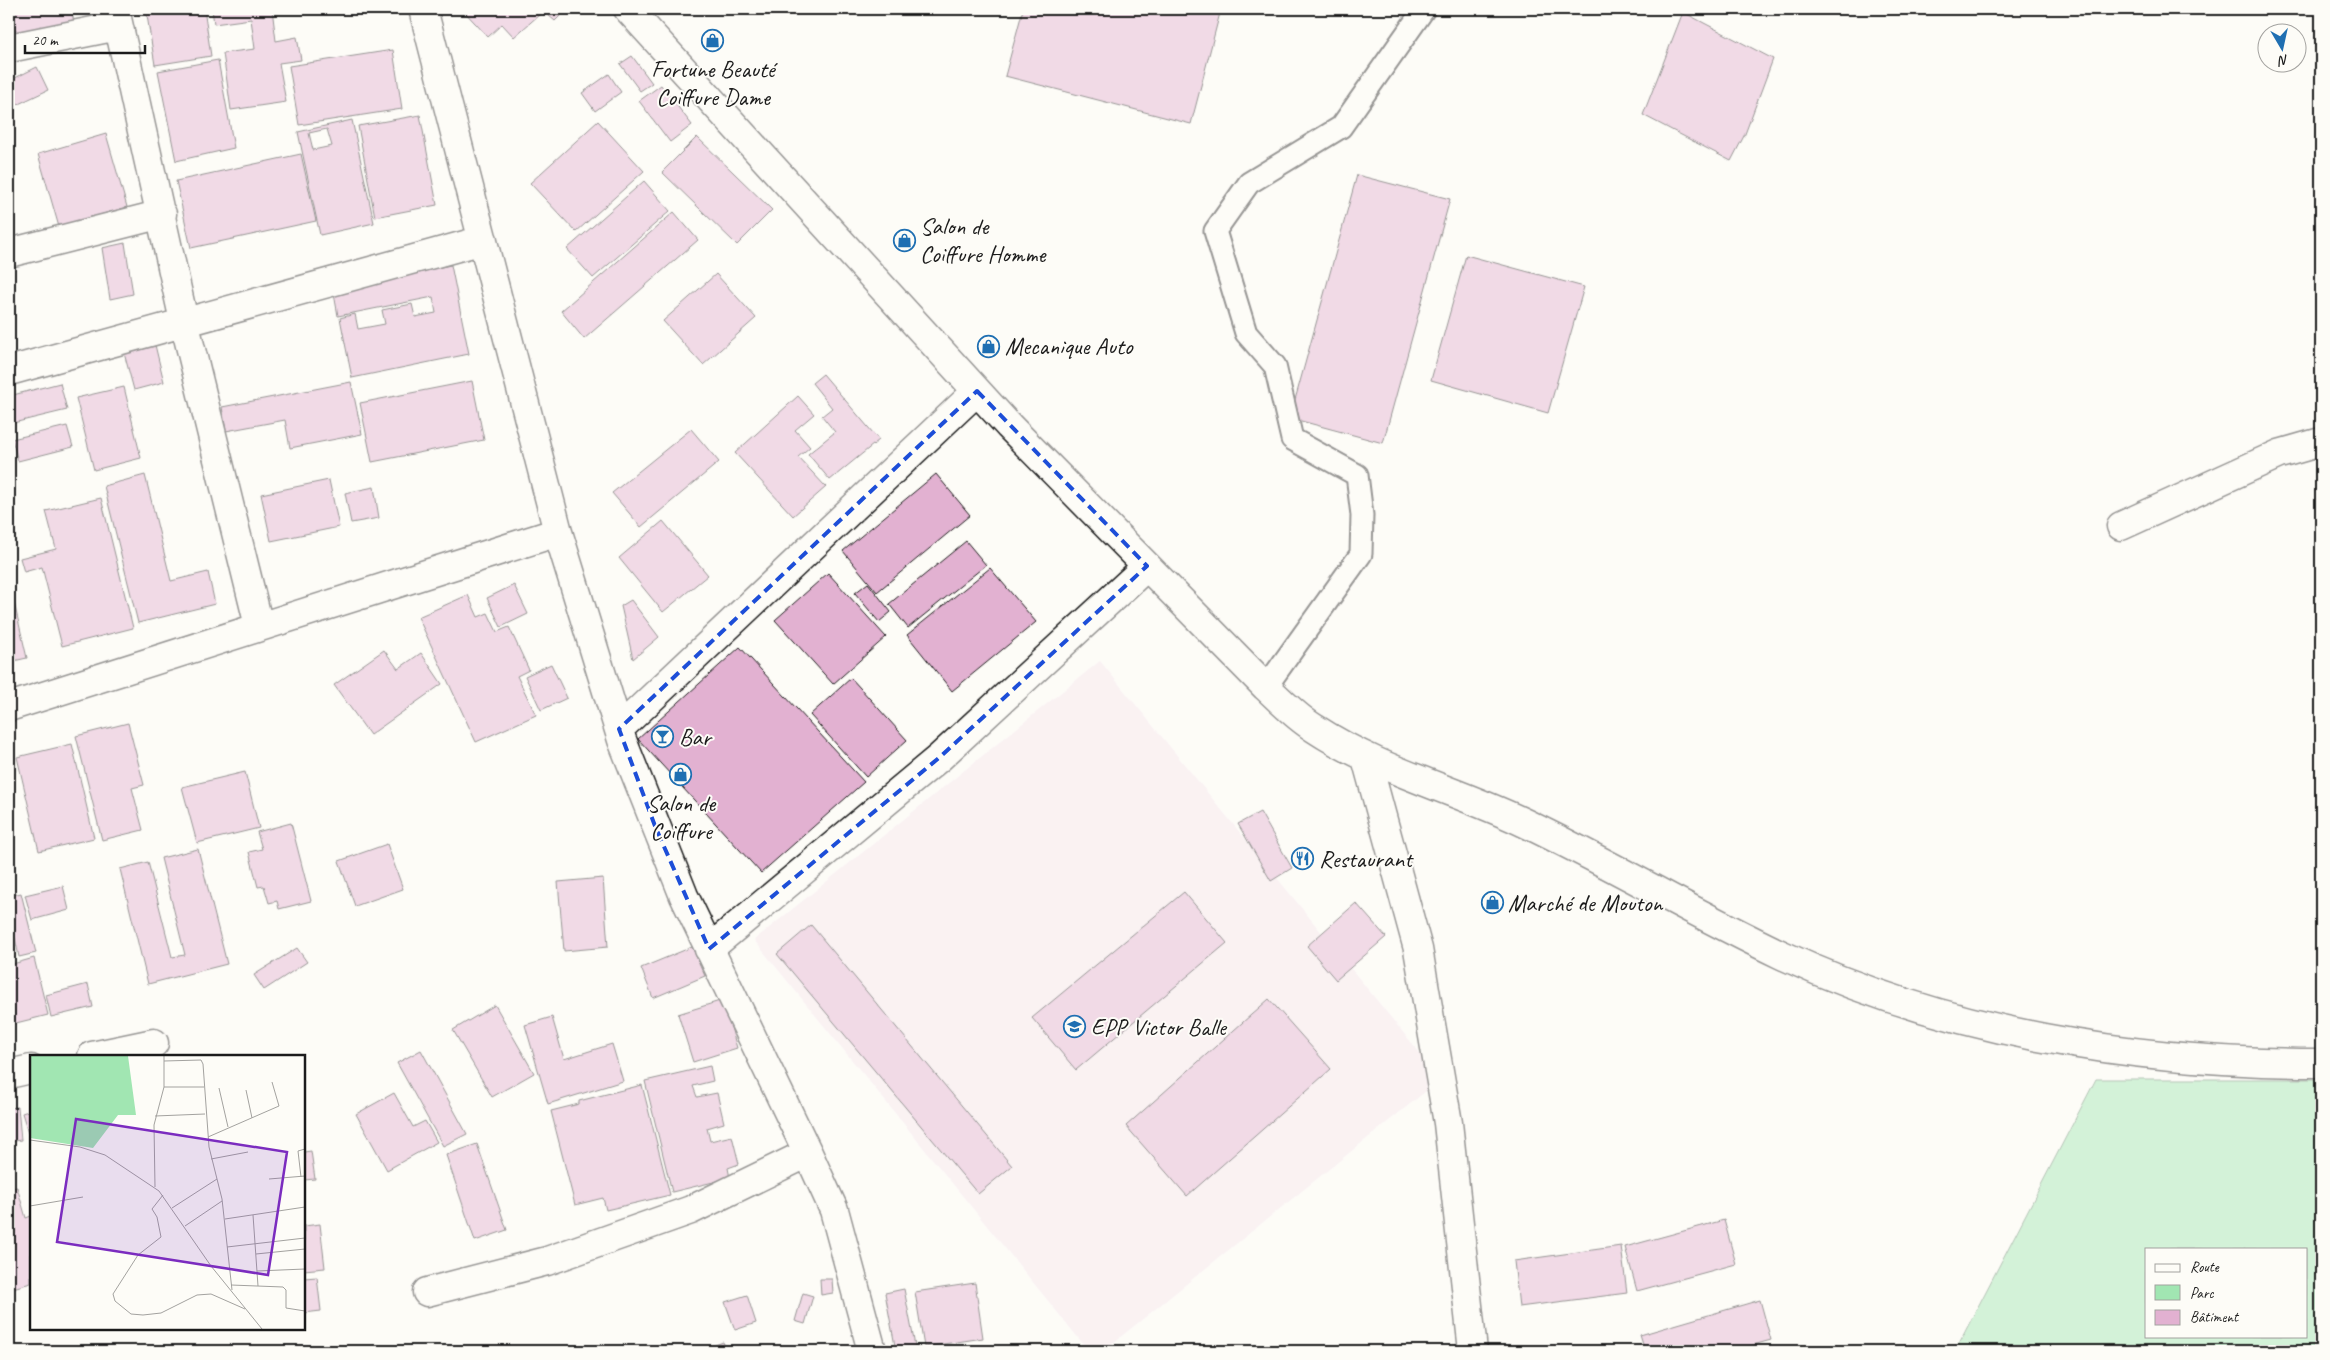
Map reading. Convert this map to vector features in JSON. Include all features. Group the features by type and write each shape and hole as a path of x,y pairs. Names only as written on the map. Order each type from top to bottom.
{"street":[{"path":"423,9 558,532 619,729 658,835 709,949 834,1210 872,1351"},
{"path":"628,9 977,391 1266,687 1312,727 1366,758 1510,816 1589,854 1782,955 1862,988 1958,1018 2092,1047 2244,1063 2321,1063"},
{"path":"9,48 117,17 162,214 184,321 259,626"},
{"path":"9,254 162,214"},
{"path":"9,371 184,321 483,240"},
{"path":"619,729 977,391"},
{"path":"2121,526 2279,454 2321,442"},
{"path":"9,707 558,532"},
{"path":"709,949 940,757 1148,566"},
{"path":"1366,758 1418,950 1448,1123 1473,1351"},
{"path":"97,1055 154,1043"},
{"path":"9,1074 30,1069"},
{"path":"427,1292 547,1261 691,1210 808,1153"}],"lane":[{"path":"1266,687 1361,554 1362,515 1357,475 1292,439 1276,366 1246,332 1215,231 1249,183 1341,127 1424,9"}],"highlighted area":[{"path":"977,391 1147,566 940,757 709,949 655,826 619,729"}],"shaded area":[{"path":"1100,661 1441,1079 1103,1351 1089,1351 754,940"}],"green space":[{"path":"2096,1079 2321,1079 2321,1351 1955,1351"}],"building":[{"path":"9,9 71,9 74,22 9,33"},
{"path":"146,9 204,9 211,56 155,65"},
{"path":"212,9 272,9 276,41 297,37 301,60 279,63 286,102 231,110 223,53 255,49 251,19 214,24"},
{"path":"462,9 533,9 539,15 514,37 502,24 488,37"},
{"path":"541,9 567,9 555,21"},
{"path":"1023,9 1221,9 1191,124 1005,76"},
{"path":"1683,12 1773,59 1745,134 1731,161 1643,115"},
{"path":"393,50 402,109 299,125 289,66"},
{"path":"632,56 652,83 640,91 620,64"},
{"path":"218,60 234,148 176,161 158,71"},
{"path":"37,67 48,90 10,108 9,81"},
{"path":"609,74 621,92 595,111 582,93"},
{"path":"661,85 692,125 670,142 639,101"},
{"path":"420,115 437,205 375,217 358,126"},
{"path":"352,120 374,223 320,235 298,132","holes":["327,129 332,146 313,150 309,133"]},
{"path":"598,121 644,171 576,232 530,183"},
{"path":"106,134 127,207 59,227 38,154"},
{"path":"697,137 772,210 737,245 662,172"},
{"path":"301,154 316,221 191,248 176,181"},
{"path":"1357,175 1450,199 1383,443 1290,418"},
{"path":"644,181 670,211 593,278 567,249"},
{"path":"674,212 698,240 584,339 561,311"},
{"path":"125,243 133,294 110,299 102,248"},
{"path":"1466,255 1584,287 1548,413 1431,380"},
{"path":"451,265 469,354 352,378 340,318 355,314 358,329 385,324 382,310 412,304 415,317 436,313 433,297 338,316 333,288"},
{"path":"716,274 756,318 703,365 663,321"},
{"path":"155,345 164,382 134,390 124,353"},
{"path":"823,374 879,440 830,480 808,454 835,432 822,416 832,408 812,383"},
{"path":"472,381 484,440 372,462 360,403"},
{"path":"351,382 362,434 290,448 285,420 226,431 222,407"},
{"path":"60,383 67,410 9,424 9,396"},
{"path":"124,387 141,458 94,470 76,398"},
{"path":"798,396 814,414 795,430 810,447 798,457 826,487 793,516 735,453"},
{"path":"67,426 73,447 18,461 12,439"},
{"path":"691,429 719,462 641,527 612,493"},
{"path":"936,474 970,515 877,592 843,551"},
{"path":"145,475 171,581 208,572 215,604 138,623 104,486"},
{"path":"329,480 339,527 271,541 261,494"},
{"path":"374,487 379,518 351,523 345,493"},
{"path":"101,498 133,628 62,646 42,567 24,572 20,558 56,549 46,511"},
{"path":"663,521 708,575 663,612 619,558"},
{"path":"966,541 986,565 908,628 889,604"},
{"path":"990,568 1036,622 952,691 907,635"},
{"path":"828,573 886,637 833,684 775,620"},
{"path":"9,581 27,658 9,662"},
{"path":"868,583 891,612 879,622 855,593"},
{"path":"514,585 528,614 501,627 487,598"},
{"path":"468,595 478,617 488,613 497,632 509,627 529,670 517,676 536,715 476,742 418,617"},
{"path":"631,600 659,637 633,659 621,606"},
{"path":"740,647 864,782 761,873 638,739"},
{"path":"384,650 398,669 421,653 442,684 370,735 334,685"},
{"path":"551,664 567,698 541,710 525,676"},
{"path":"851,678 907,740 866,777 810,715"},
{"path":"128,723 144,785 132,788 143,830 102,840 76,736"},
{"path":"72,744 94,838 39,851 17,757"},
{"path":"245,772 259,828 197,843 182,787"},
{"path":"1260,812 1292,868 1271,881 1238,824"},
{"path":"291,823 311,901 279,909 277,901 269,903 264,886 258,887 249,852 262,849 257,832"},
{"path":"387,844 403,889 355,906 339,861"},
{"path":"198,849 227,964 148,984 120,869 148,862 172,957 185,955 161,858"},
{"path":"603,878 608,947 564,951 558,882"},
{"path":"63,886 69,910 32,920 25,895"},
{"path":"1184,892 1227,943 1076,1070 1032,1018"},
{"path":"21,893 36,953 19,957 15,938 9,940 9,896"},
{"path":"1356,903 1386,937 1336,980 1307,946"},
{"path":"811,925 1012,1166 978,1194 777,954"},
{"path":"692,947 705,976 653,998 641,968"},
{"path":"297,948 307,962 264,990 254,975"},
{"path":"34,958 48,1015 12,1024 9,1010 9,965"},
{"path":"88,984 93,1007 51,1017 46,995"},
{"path":"1269,999 1331,1069 1187,1196 1126,1126"},
{"path":"723,1000 737,1048 693,1062 678,1014"},
{"path":"495,1005 534,1073 492,1097 453,1030"},
{"path":"552,1017 564,1059 612,1044 623,1081 548,1104 525,1025"},
{"path":"421,1050 467,1134 443,1146 397,1063"},
{"path":"710,1066 713,1081 693,1086 697,1097 717,1093 724,1123 707,1128 710,1141 732,1136 739,1164 728,1168 730,1178 672,1192 645,1081"},
{"path":"642,1085 670,1195 606,1210 603,1198 575,1205 551,1111 579,1104 579,1101"},
{"path":"394,1093 413,1127 425,1121 437,1142 387,1170 356,1114"},
{"path":"18,1107 21,1140 9,1142 9,1108"},
{"path":"30,1110 30,1139 22,1113"},
{"path":"477,1144 507,1230 475,1241 446,1155"},
{"path":"311,1151 315,1179 305,1180 305,1152"},
{"path":"17,1187 26,1218 30,1216 30,1283 9,1289 9,1189"},
{"path":"1724,1220 1736,1264 1637,1291 1625,1247"},
{"path":"320,1224 325,1268 305,1270 305,1226"},
{"path":"1621,1246 1627,1293 1519,1307 1514,1261"},
{"path":"317,1277 321,1311 305,1313 305,1278"},
{"path":"820,1279 832,1279 833,1293 821,1295"},
{"path":"975,1283 983,1338 924,1347 915,1292"},
{"path":"904,1289 916,1351 896,1351 885,1293"},
{"path":"803,1293 813,1296 805,1324 795,1321"},
{"path":"747,1295 756,1323 735,1330 725,1302"},
{"path":"1760,1300 1771,1340 1732,1351 1645,1351 1640,1335"},
{"path":"723,1342 727,1351 699,1351"}],"place":[{"name":"Fortune Beauté Coiffure Dame","path":"713,40"},
{"name":"Salon de Coiffure Homme","path":"904,240"},
{"name":"Mecanique Auto","path":"989,346"},
{"name":"Bar","path":"663,737"},
{"name":"Salon de Coiffure","path":"681,774"},
{"name":"Restaurant","path":"1303,859"},
{"name":"Marché de Mouton","path":"1492,903"},
{"name":"EPP Victor Balle","path":"1075,1027"}]}
